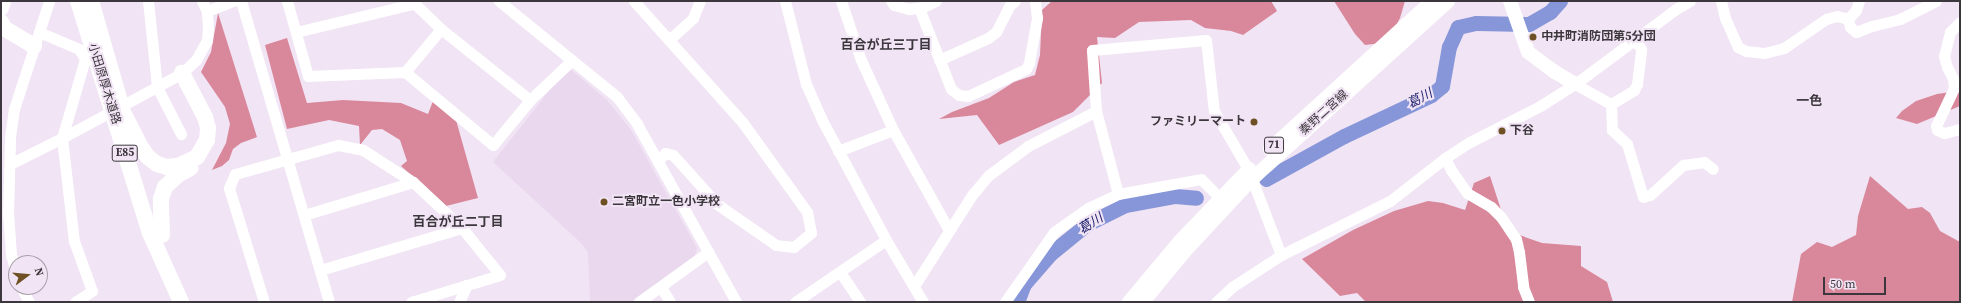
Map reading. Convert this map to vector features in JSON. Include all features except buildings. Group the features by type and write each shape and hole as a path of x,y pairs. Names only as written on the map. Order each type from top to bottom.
{"highway":[{"path":"1,8 3,1"},
{"path":"74,1 100,70"},
{"name":"小田原厚木道路","path":"78,1 150,233 181,302"},
{"name":"小田原厚木道路","path":"91,1 124,116 162,235 193,302"},
{"path":"1,22 4,28 36,39"},
{"path":"1,35 11,42 36,39"},
{"path":"124,116 141,147 148,157 157,164 167,167 178,166 197,157 203,150 207,140 208,128 205,117 182,73"},
{"path":"162,235 161,199 165,188 179,174 200,163 208,154 212,144 212,122 208,111 200,96 182,73"}],"main road":[{"name":"秦野二宮線","path":"1142,302 1252,175 1432,1"},
{"name":"秦野二宮線","path":"1129,302 1180,241 1220,198 1285,149 1448,1"},
{"path":"1512,7 1528,52 1575,84"}],"street":[{"path":"11,255 4,216 14,109 49,1"},
{"path":"148,1 157,87 181,134"},
{"path":"10,164 62,138 182,73 196,60 207,40 207,11 202,1"},
{"path":"207,11 233,1"},
{"path":"241,1 329,302"},
{"path":"287,1 308,76 405,72 493,145 530,100 572,60"},
{"path":"499,1 617,97 637,124 736,302"},
{"path":"634,1 670,39 747,129 807,212 811,233 794,247 776,245 717,204 673,155 665,153 658,161"},
{"path":"670,39 693,18 700,1"},
{"path":"785,1 806,84 822,120 886,240 923,302"},
{"path":"841,1 861,60 893,130 949,230"},
{"path":"891,1 894,5 901,8 918,8 936,1"},
{"path":"939,60 988,38 996,32 1010,5 1016,1"},
{"path":"918,8 951,89 959,95 968,96 1026,69 1029,63 1037,18 1035,1"},
{"path":"1216,302 1232,287 1281,255 1390,201 1445,158 1470,142 1540,106 1575,84 1676,9 1690,1"},
{"path":"1721,1 1725,18 1735,44 1742,49 1760,53 1772,52 1784,48 1826,18 1837,16 1848,18"},
{"path":"1848,18 1856,10 1860,1"},
{"path":"1848,18 1850,27 1856,32 1872,26 1900,20 1936,1"},
{"path":"296,32 412,2 441,29 530,100"},
{"path":"1960,22 1950,32 1944,56 1947,67 1953,79 1954,88 1936,126 1937,130 1944,133 1960,128"},
{"path":"405,72 441,29"},
{"path":"36,39 79,48 85,59 62,138 74,241 92,291 75,302"},
{"path":"1118,194 1096,111 1092,50 1206,40 1214,111 1252,175 1281,255"},
{"path":"1611,104 1634,90 1637,84 1641,49 1634,40"},
{"path":"1575,84 1611,104"},
{"path":"1611,104 1612,130 1627,144 1643,197 1650,194 1684,164 1704,162 1713,169"},
{"path":"914,286 972,195 989,175 1028,146 1096,111"},
{"path":"838,151 893,130"},
{"path":"264,302 229,188 235,174 338,145 363,150 413,182 462,228 500,275 411,302"},
{"path":"1445,158 1451,170 1467,193 1491,207 1501,217 1516,239 1523,287 1529,302"},
{"path":"1005,302 1054,232 1088,208 1118,194 1201,179 1220,198"},
{"path":"304,214 413,182"},
{"path":"320,270 462,228"},
{"path":"797,302 886,240"},
{"path":"639,302 708,252"},
{"path":"840,272 860,302"},
{"path":"459,302 467,285"},
{"path":"661,287 670,302"},
{"path":"1230,302 1233,292 1232,287"}],"shaded area":[{"path":"1052,1 1271,1 1277,11 1243,35 1231,31 1205,28 1191,20 1139,22 1115,38 1097,37 1102,83 1073,112 999,145 977,115 939,119 952,112 989,98 1014,82 1035,75 1040,55 1042,10"},
{"path":"1334,1 1405,1 1400,18 1391,35 1382,43 1365,45 1355,34"},
{"path":"218,13 257,137 241,143 233,149 229,160 222,166 212,170 226,143 230,124 225,107 201,72 211,52"},
{"path":"287,38 307,103 343,100 401,103 428,114 433,101 456,120 478,198 446,206 401,166 407,161 400,140 382,129 372,130 360,145 359,126 329,120 287,129 265,45"},
{"name":"二宮町立一色小学校","path":"568,67 607,100 631,130 697,248 695,256 630,302 590,302 588,252 581,243 493,162"},
{"path":"1960,80 1960,106 1917,124 1896,118 1902,111 1916,101 1937,94 1958,91"},
{"path":"1490,176 1508,231 1542,243 1581,246 1581,266 1607,282 1613,302 1366,302 1357,293 1340,296 1302,259 1353,230 1394,211 1428,201 1443,203 1465,210 1474,183"},
{"path":"1870,176 1908,209 1922,207 1930,213 1940,231 1960,242 1960,302 1792,302 1801,254 1817,242 1832,247 1856,235 1858,216"}],"waterway":[{"name":"葛川","path":"1266,179 1344,136 1431,95 1442,86 1449,47 1458,27 1476,23 1529,24 1550,12 1560,1"},
{"name":"葛川","path":"1017,302 1024,284 1050,254 1087,224 1125,205 1175,196 1196,198"}],"place":[{"name":"中井町消防団第5分団","path":"1533,37"},
{"name":"ファミリーマート","path":"1254,122"},
{"name":"下谷","path":"1502,131"},
{"name":"二宮町立一色小学校","path":"604,202"}],"district":[{"name":"百合が丘三丁目","path":"886,45"},
{"name":"一色","path":"1809,101"},
{"name":"百合が丘二丁目","path":"458,222"}]}
